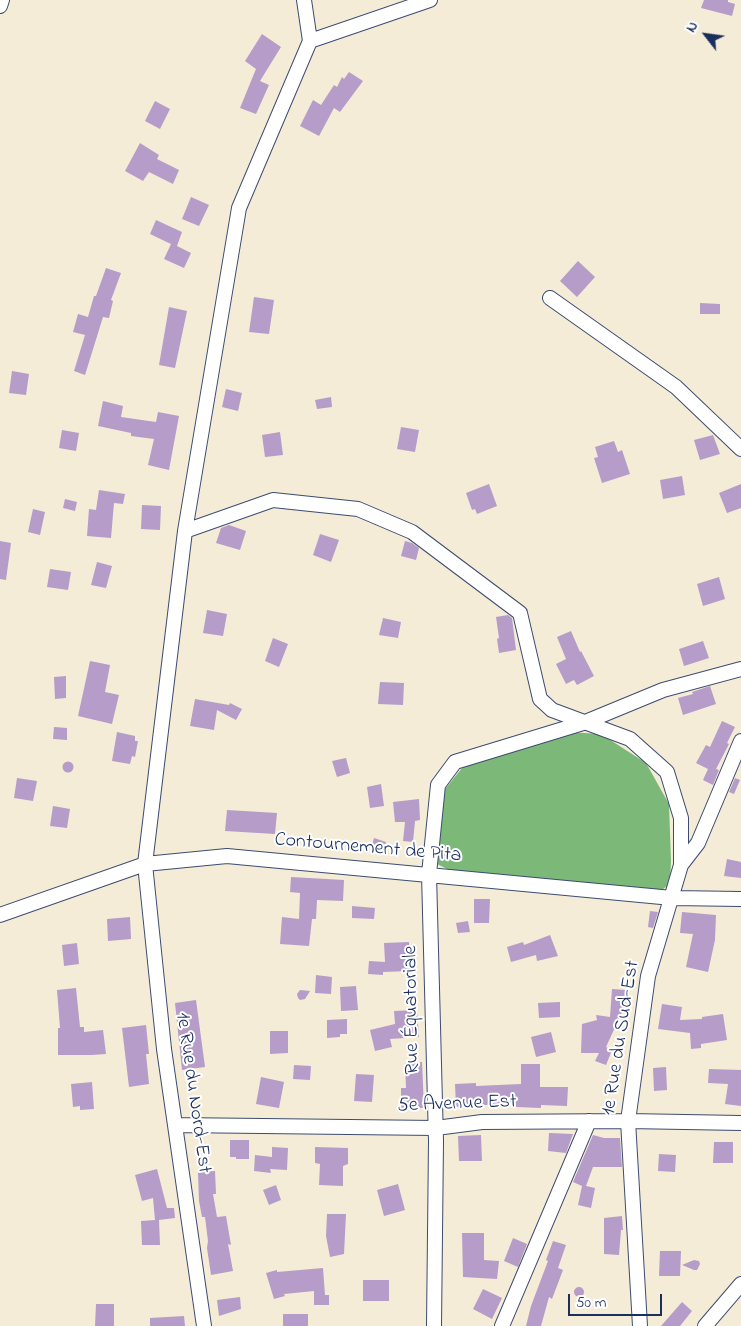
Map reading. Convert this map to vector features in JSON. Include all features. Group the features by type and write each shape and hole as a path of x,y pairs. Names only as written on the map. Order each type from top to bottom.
{"street":[{"path":"0,6 2,0"},
{"path":"304,0 310,41 430,0"},
{"name":"1e Rue du Nord-Est","path":"204,1326 164,1049 145,864 185,531 239,208 310,41"},
{"path":"550,298 676,387 741,449"},
{"name":"1e Rue du Sud-Est","path":"185,531 273,500 358,509 412,532 520,613 540,699 552,710 582,723 630,739 667,772 681,818 681,865 648,976 628,1121 640,1326"},
{"name":"Rue Équatoriale","path":"434,1326 436,1128 429,874 438,785 455,762 582,723 664,690 741,669"},
{"path":"681,865 698,843 741,740"},
{"name":"Contournement de Pita","path":"0,915 145,864 227,856 672,898 741,899"},
{"path":"502,1326 589,1121"},
{"name":"5e Avenue Est","path":"175,1125 436,1128 482,1122 628,1121 741,1123"},
{"path":"705,1326 741,1284"}],"green space":[{"path":"566,732 601,734 646,763 669,804 670,884 659,892 453,872 437,864 442,793 466,763"}],"building":[{"path":"704,0 728,0 728,2 735,4 732,16 701,8"},
{"path":"262,34 281,47 260,81 269,85 256,114 240,108 256,69 245,61"},
{"path":"349,72 363,81 340,112 334,108 319,136 300,126 313,100 321,105 334,85 337,87 342,77 344,79"},
{"path":"155,101 170,109 160,129 145,121"},
{"path":"140,143 159,155 157,159 179,170 173,184 149,172 143,181 125,171"},
{"path":"191,197 209,205 199,226 182,219"},
{"path":"156,220 182,232 177,246 191,253 184,268 164,259 171,244 150,234"},
{"path":"578,261 595,277 577,297 560,281"},
{"path":"106,268 121,273 111,300 113,301 109,318 103,317 85,375 74,371 85,335 73,332 78,314 88,317 94,296 96,296"},
{"path":"254,297 274,300 269,334 249,332"},
{"path":"700,303 720,304 720,314 700,314"},
{"path":"169,307 187,311 175,368 159,365"},
{"path":"12,371 29,374 26,395 9,393"},
{"path":"226,389 242,393 238,411 222,407"},
{"path":"331,397 332,407 317,409 315,400"},
{"path":"103,401 123,406 121,417 156,422 158,412 179,416 169,470 148,465 154,439 131,436 131,433 98,426"},
{"path":"401,427 419,430 415,452 397,449"},
{"path":"62,430 79,433 76,451 59,448"},
{"path":"280,432 283,455 265,457 262,435"},
{"path":"713,435 720,454 700,460 694,440"},
{"path":"614,441 618,452 622,450 630,474 602,483 594,458 598,457 595,447"},
{"path":"682,476 685,495 663,499 660,480"},
{"path":"489,484 497,506 477,514 475,509 472,510 466,493"},
{"path":"741,484 741,508 727,513 719,493"},
{"path":"99,490 125,494 123,504 114,503 111,538 87,536 89,509 96,510"},
{"path":"65,499 77,502 75,511 63,508"},
{"path":"142,505 161,506 160,530 141,529"},
{"path":"33,509 45,512 40,535 28,532"},
{"path":"229,525 246,531 240,550 216,543 221,528"},
{"path":"320,534 339,540 331,562 313,555"},
{"path":"0,541 11,543 6,580 0,579"},
{"path":"405,541 419,548 416,560 401,556"},
{"path":"97,562 112,566 106,588 91,585"},
{"path":"50,569 71,572 68,590 47,587"},
{"path":"719,577 725,599 703,606 697,584"},
{"path":"207,610 227,614 223,636 203,633"},
{"path":"508,615 512,618 516,650 499,653 496,617"},
{"path":"383,618 401,622 398,638 379,635"},
{"path":"571,631 580,652 594,676 577,685 574,680 566,684 556,664 566,659 557,637"},
{"path":"273,638 288,644 279,667 265,661"},
{"path":"703,641 709,658 684,666 679,649"},
{"path":"90,661 110,665 105,692 119,695 112,724 78,716"},
{"path":"66,676 66,698 55,699 54,677"},
{"path":"380,682 404,683 403,705 378,704"},
{"path":"710,686 716,704 683,715 678,698 693,694 692,692"},
{"path":"195,699 229,705 230,703 242,709 236,720 217,710 214,730 190,726"},
{"path":"722,721 735,727 727,743 729,744 716,769 719,770 713,785 703,780 708,769 696,763 706,745 710,747"},
{"path":"54,727 67,728 67,740 53,739"},
{"path":"117,732 135,736 135,741 138,741 135,757 132,756 130,764 112,761"},
{"path":"346,758 350,773 337,777 332,761"},
{"path":"66,762 70,762 73,767 72,771 66,772 63,769 63,765"},
{"path":"17,778 37,781 33,801 14,798"},
{"path":"735,778 740,780 734,794 729,792"},
{"path":"381,784 384,806 370,808 367,787"},
{"path":"419,799 420,820 415,821 413,842 403,841 405,822 395,822 393,802"},
{"path":"53,806 70,809 67,828 50,826"},
{"path":"227,810 277,813 275,834 225,831"},
{"path":"374,838 386,842 383,853 371,849"},
{"path":"727,859 741,862 741,878 724,876"},
{"path":"291,877 344,880 343,901 317,900 316,919 312,919 309,946 280,944 282,917 299,919 300,893 290,892"},
{"path":"474,899 490,899 489,923 474,923"},
{"path":"352,906 375,908 374,919 352,918"},
{"path":"650,911 658,912 653,928 648,927"},
{"path":"682,912 716,915 715,940 708,972 686,967 693,934 680,933"},
{"path":"130,917 131,939 108,941 107,919"},
{"path":"468,921 470,932 458,933 456,923"},
{"path":"550,935 558,956 537,961 536,955 511,962 507,947 523,942 524,945"},
{"path":"409,942 410,971 383,972 383,975 368,974 369,961 385,962 384,943"},
{"path":"77,943 79,964 64,966 62,945"},
{"path":"316,975 332,977 331,994 315,993"},
{"path":"356,986 358,1010 341,1011 340,987"},
{"path":"76,988 80,1027 84,1027 84,1032 103,1030 106,1054 58,1055 58,1028 60,1028 57,990"},
{"path":"612,989 626,990 625,1010 623,1010 606,1047 612,1050 606,1065 595,1061 599,1053 581,1053 582,1024 597,1020 596,1015 610,1017"},
{"path":"300,990 310,991 305,999 300,1000 298,998 297,994"},
{"path":"196,1000 205,1067 182,1070 175,1003"},
{"path":"560,1002 560,1017 539,1018 538,1003"},
{"path":"662,1004 682,1007 680,1020 702,1019 702,1017 723,1014 727,1040 701,1044 701,1048 691,1049 690,1033 658,1029"},
{"path":"417,1010 419,1037 390,1039 392,1047 375,1051 370,1030 395,1024 394,1011"},
{"path":"347,1019 347,1034 340,1034 340,1037 327,1038 327,1020"},
{"path":"146,1025 149,1054 146,1054 149,1084 129,1087 122,1028"},
{"path":"270,1031 288,1031 288,1053 270,1054"},
{"path":"551,1032 556,1052 536,1057 531,1037"},
{"path":"422,1062 424,1108 401,1108 401,1088 406,1088 405,1063"},
{"path":"521,1064 540,1064 540,1087 568,1087 567,1106 541,1105 541,1108 516,1107 516,1103 456,1107 455,1084 476,1083 476,1086 521,1084"},
{"path":"294,1065 311,1066 310,1080 293,1079"},
{"path":"666,1067 667,1090 654,1091 653,1068"},
{"path":"709,1069 741,1070 741,1106 725,1104 728,1084 708,1083"},
{"path":"356,1074 374,1075 372,1102 354,1101"},
{"path":"261,1077 284,1082 279,1108 256,1104"},
{"path":"92,1082 94,1109 80,1110 80,1106 73,1107 71,1084"},
{"path":"549,1133 573,1134 566,1153 548,1151"},
{"path":"481,1135 482,1161 459,1161 458,1136"},
{"path":"593,1135 604,1138 620,1138 622,1167 593,1167 586,1186 595,1188 591,1208 578,1205 582,1186 573,1182"},
{"path":"230,1140 249,1140 249,1159 230,1157"},
{"path":"714,1142 733,1142 733,1163 713,1163"},
{"path":"272,1147 288,1148 287,1170 270,1169 271,1173 254,1171 255,1155 272,1157"},
{"path":"315,1147 348,1148 348,1164 343,1166 343,1186 319,1185 320,1164 315,1163"},
{"path":"659,1154 676,1155 675,1172 658,1171"},
{"path":"157,1169 167,1208 174,1208 175,1218 159,1220 160,1245 142,1245 141,1221 155,1220 153,1198 142,1201 135,1175"},
{"path":"215,1171 216,1194 213,1194 217,1217 226,1216 231,1245 228,1244 233,1271 211,1275 205,1217 202,1217 199,1201 198,1172"},
{"path":"398,1184 405,1210 384,1216 377,1190"},
{"path":"276,1185 281,1200 269,1205 263,1190"},
{"path":"327,1214 346,1214 344,1254 330,1257 326,1236"},
{"path":"622,1216 623,1230 621,1230 619,1255 604,1254 604,1218"},
{"path":"462,1233 484,1233 484,1260 499,1261 497,1279 463,1277"},
{"path":"513,1238 527,1244 518,1267 504,1261"},
{"path":"553,1241 566,1245 558,1268 563,1270 552,1299 549,1297 541,1326 526,1326 531,1306 548,1261 546,1260"},
{"path":"660,1251 681,1251 680,1276 659,1276"},
{"path":"694,1260 699,1261 700,1264 697,1270 682,1265"},
{"path":"323,1268 325,1295 329,1295 329,1305 314,1305 314,1291 284,1294 285,1296 274,1299 266,1273 277,1270 277,1272"},
{"path":"363,1280 389,1280 389,1301 363,1301"},
{"path":"577,1287 581,1287 584,1292 583,1296 577,1297 574,1294 574,1290"},
{"path":"483,1289 502,1298 492,1319 473,1309"},
{"path":"240,1297 241,1309 219,1316 217,1300"},
{"path":"682,1302 692,1311 680,1326 661,1326"},
{"path":"96,1304 114,1304 114,1326 95,1326"},
{"path":"283,1314 308,1314 308,1326 283,1326"},
{"path":"184,1316 185,1326 150,1326 150,1318"}]}
